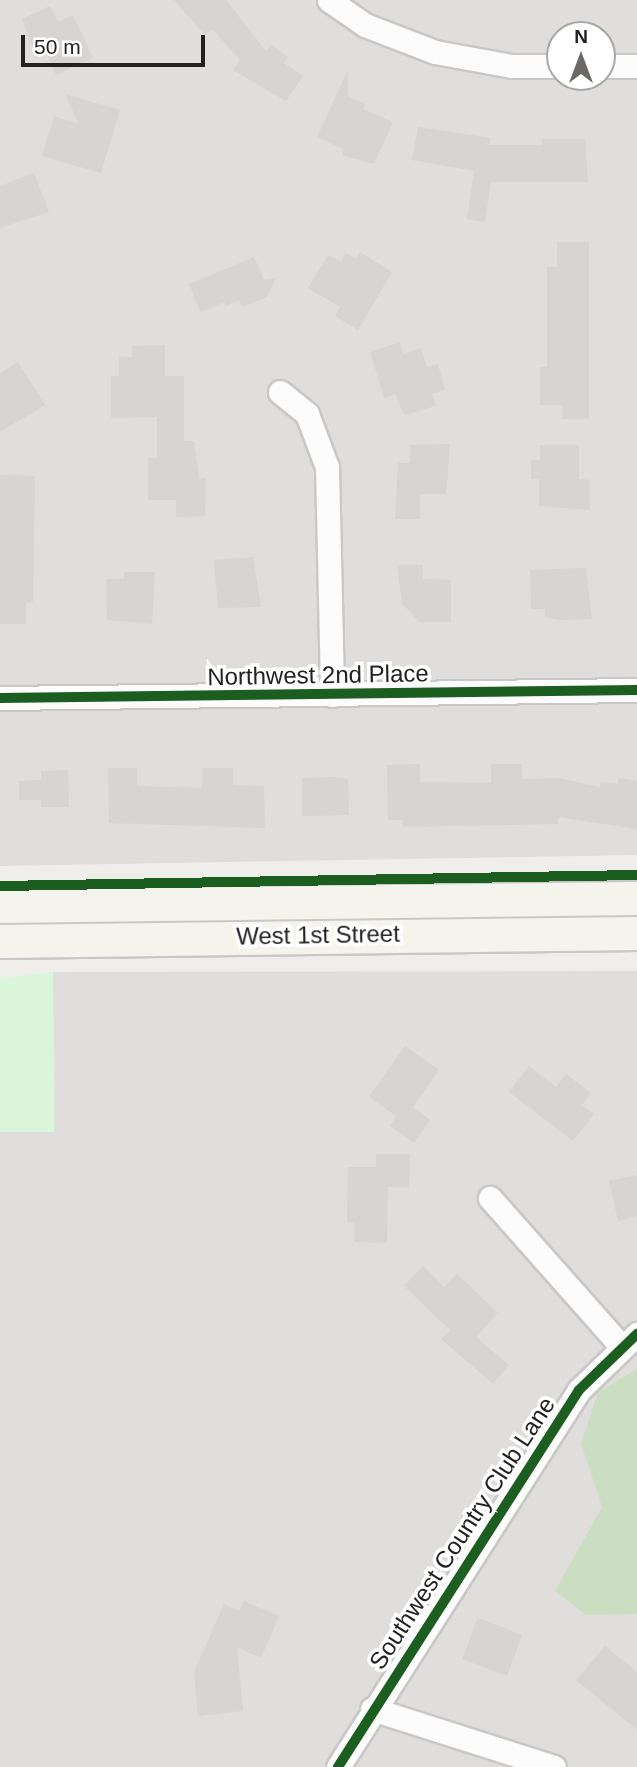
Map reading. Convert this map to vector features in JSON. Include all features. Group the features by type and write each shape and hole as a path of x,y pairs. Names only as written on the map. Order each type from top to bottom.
{"main road":[{"name":"West 1st Street","path":"0,906 637,898"},
{"name":"West 1st Street","path":"0,941 637,933"}],"street":[{"path":"329,0 365,25 435,52 512,66 546,66"},
{"path":"616,66 637,66"},
{"path":"280,392 307,414 327,467 332,695"},
{"name":"Northwest 2nd Place","path":"0,698 637,690"},
{"path":"490,1199 629,1340"},
{"name":"Southwest Country Club Lane","path":"338,1767 372,1709 579,1390 629,1340"},
{"path":"372,1709 554,1767"}],"shaded area":[{"path":"0,0 637,0 637,855 0,866"},
{"path":"637,971 637,1767 0,1767 0,1132 54,1132 53,972"}],"green space":[{"path":"53,972 54,1132 0,1132 0,978"},
{"path":"637,1369 637,1614 586,1615 555,1591 602,1507 581,1444 598,1392"}],"building":[{"path":"174,0 226,0 266,51 271,45 288,57 284,63 303,76 286,101 233,70 240,60 212,29 205,35"},
{"path":"50,6 58,22 73,15 93,58 56,75 45,50 35,54 22,19"},
{"path":"348,70 348,96 365,104 363,109 393,122 374,164 342,155 344,149 317,137"},
{"path":"65,94 120,110 101,173 42,156 54,116 79,124"},
{"path":"418,127 491,138 489,145 542,145 542,139 585,139 588,182 491,182 485,222 467,219 474,171 412,160"},
{"path":"34,173 49,212 0,228 0,186"},
{"path":"557,242 589,242 589,419 562,419 562,405 540,405 540,367 547,367 547,267 557,267"},
{"path":"360,252 392,272 358,330 335,316 340,307 308,288 328,255 341,262 346,253 356,259"},
{"path":"254,257 264,280 276,278 267,297 242,307 239,300 226,306 224,302 200,312 189,284"},
{"path":"400,342 403,354 421,348 427,367 438,364 445,390 432,394 436,406 404,415 395,394 384,398 370,352"},
{"path":"165,345 165,376 184,376 184,441 194,441 199,478 206,478 205,516 176,517 176,500 148,500 148,458 157,458 157,417 111,418 111,376 119,376 119,357 132,357 132,346"},
{"path":"18,362 45,405 0,432 0,373"},
{"path":"450,444 446,494 420,494 420,519 395,519 398,463 410,463 410,445"},
{"path":"540,445 579,445 579,479 590,480 590,510 539,506 539,479 531,479 531,460 540,460"},
{"path":"0,475 35,476 33,602 26,602 26,624 0,624"},
{"path":"253,557 261,607 218,608 214,560"},
{"path":"397,565 423,565 423,579 451,580 451,622 419,622 402,603"},
{"path":"586,568 592,619 561,620 545,617 545,609 531,609 530,570"},
{"path":"124,572 155,572 152,624 107,620 106,579 124,579"},
{"path":"420,764 420,782 491,783 491,764 522,764 522,779 558,778 600,787 601,782 618,784 618,778 637,781 637,829 558,817 558,824 403,827 403,820 388,820 387,765"},
{"path":"108,768 137,768 137,786 202,788 202,768 233,768 233,785 264,786 265,828 109,823"},
{"path":"68,770 69,807 41,807 41,800 19,800 19,781 41,780 41,771"},
{"path":"302,778 348,779 349,815 302,816"},
{"path":"405,1046 439,1070 413,1107 430,1120 414,1143 390,1126 396,1116 369,1097"},
{"path":"529,1066 556,1087 566,1074 591,1093 582,1105 594,1114 573,1141 509,1092"},
{"path":"376,1154 410,1154 409,1187 388,1187 387,1243 354,1242 354,1223 347,1222 348,1167 376,1167"},
{"path":"637,1175 637,1216 618,1221 609,1181"},
{"path":"423,1266 444,1287 457,1274 498,1313 476,1337 509,1365 493,1384 441,1339 450,1330 404,1286"},
{"path":"244,1601 279,1616 261,1658 237,1647 243,1711 198,1716 194,1672 224,1604 239,1611"},
{"path":"478,1618 522,1635 507,1676 462,1659"},
{"path":"605,1646 637,1672 637,1730 576,1680"}],"cycle path":[{"path":"0,698 637,690"},
{"path":"0,886 637,875"},
{"path":"338,1767 579,1390 637,1334"}]}
